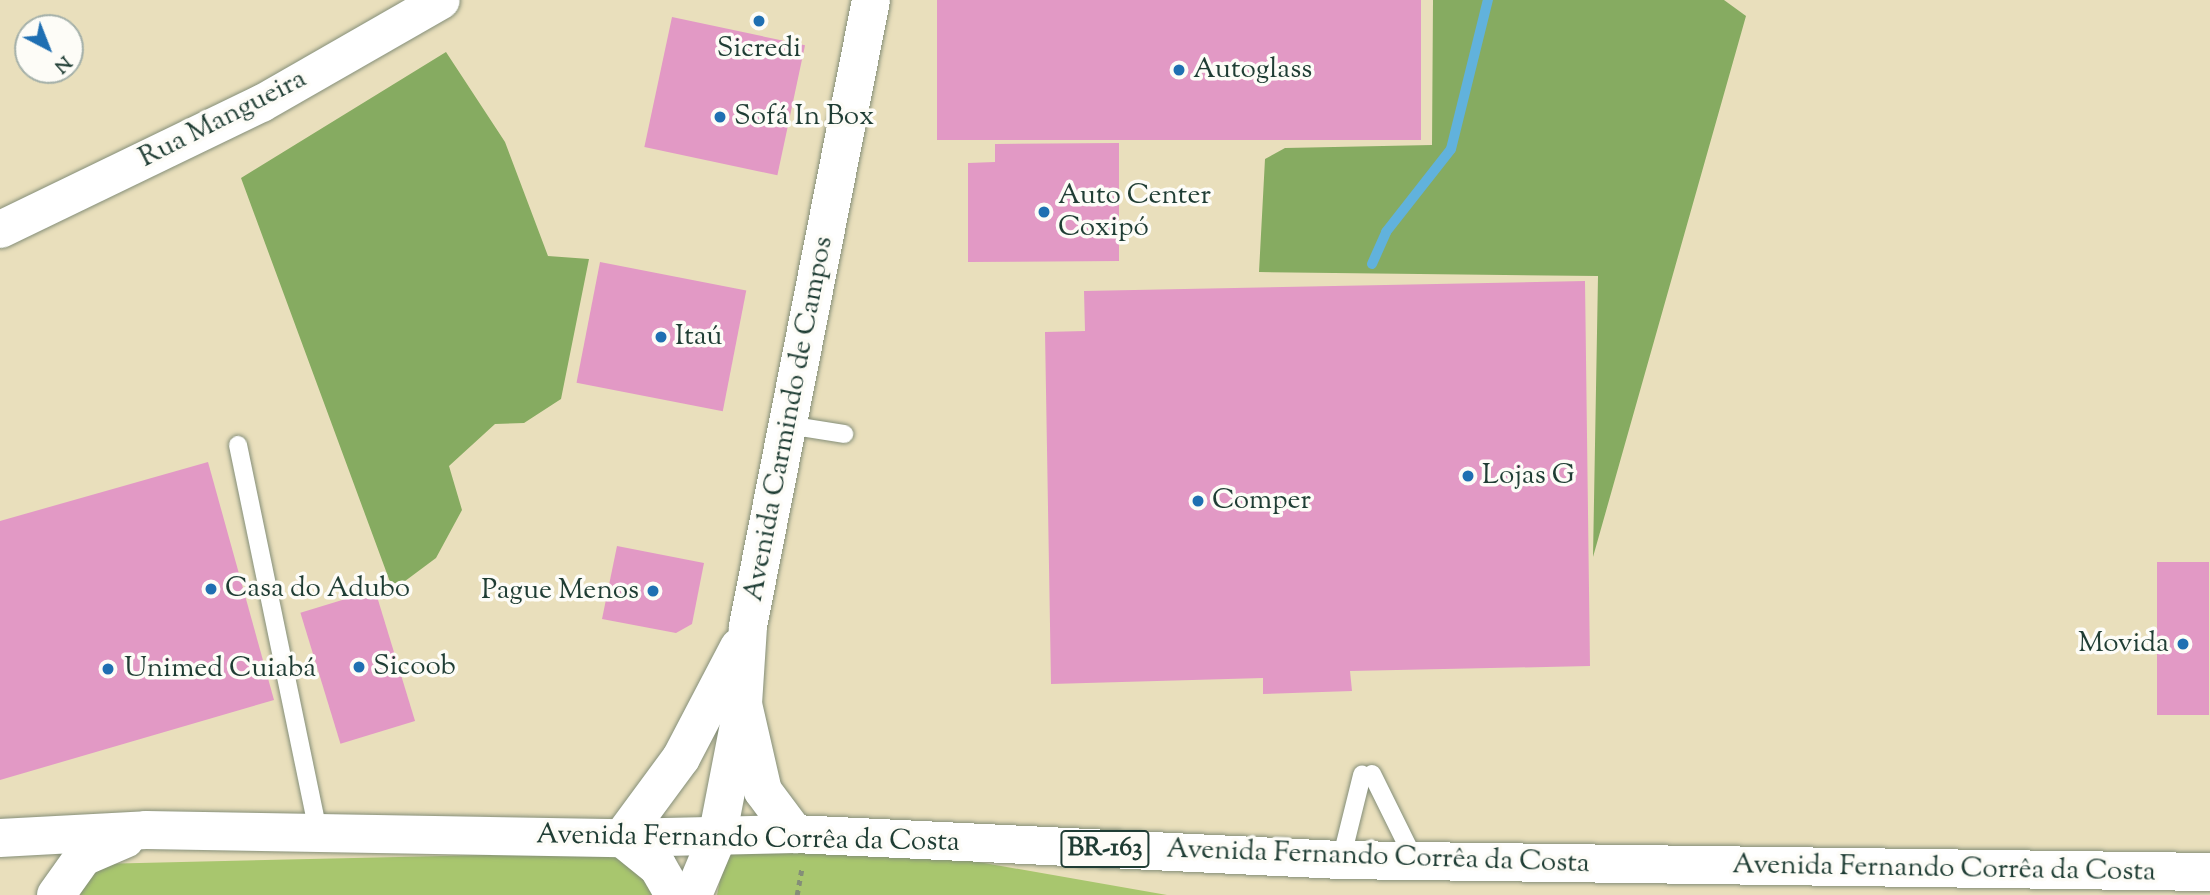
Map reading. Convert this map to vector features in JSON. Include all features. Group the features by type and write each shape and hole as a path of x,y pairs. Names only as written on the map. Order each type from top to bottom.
{"main road":[{"name":"Avenida Carmindo de Campos","path":"693,895 717,838 743,704 748,626 871,0"},
{"path":"674,895 658,867 622,838 681,758 748,626"},
{"path":"743,704 763,791 800,844"},
{"path":"57,895 83,857 146,830"},
{"name":"Avenida Fernando Corrêa da Costa","path":"0,838 146,830 318,831 717,838 800,844 1341,860 2210,872"}],"street":[{"name":"Rua Mangueira","path":"0,229 261,103 441,0"}],"lane":[{"path":"788,425 844,434"},
{"path":"239,445 318,831"},
{"path":"1341,860 1367,775 1415,861"}],"path":[{"path":"797,895 800,844"}],"green space":[{"path":"1433,0 1724,0 1746,16 1593,557 1598,276 1259,272 1265,159 1285,148 1432,145"},
{"path":"446,52 505,142 548,256 589,259 561,399 524,423 495,424 449,466 462,510 436,558 393,590 241,178"},
{"path":"728,842 967,860 1167,895 717,895"},
{"path":"613,852 661,895 65,895 97,864"}],"building":[{"name":"Autoglass","path":"937,0 1421,0 1421,140 937,140"},
{"name":"Sofá In Box","path":"672,17 805,45 777,175 644,147"},
{"name":"Auto Center Coxipó","path":"1119,143 1119,261 968,262 968,163 995,162 995,144"},
{"name":"Itaú","path":"600,262 746,290 723,411 577,383"},
{"path":"1585,281 1590,666 1350,671 1352,691 1263,694 1263,678 1051,684 1045,332 1085,331 1084,291"},
{"name":"Unimed Cuiabá","path":"208,462 274,700 0,780 0,521"},
{"name":"Pague Menos","path":"617,546 704,563 692,624 676,633 602,619"},
{"name":"Movida","path":"2157,562 2209,562 2209,715 2157,715"},
{"name":"Sicoob","path":"375,590 415,721 340,744 300,613"}],"waterway":[{"path":"1372,264 1386,232 1451,149 1488,0"}],"place":[{"name":"Sicredi","path":"759,21"},
{"name":"Autoglass","path":"1179,70"},
{"name":"Sofá In Box","path":"720,117"},
{"name":"Auto Center Coxipó","path":"1044,212"},
{"name":"Itaú","path":"661,337"},
{"name":"Lojas G","path":"1468,476"},
{"name":"Comper","path":"1198,501"},
{"name":"Casa do Adubo","path":"211,589"},
{"name":"Pague Menos","path":"653,591"},
{"name":"Movida","path":"2183,644"},
{"name":"Sicoob","path":"359,667"},
{"name":"Unimed Cuiabá","path":"108,669"}]}
